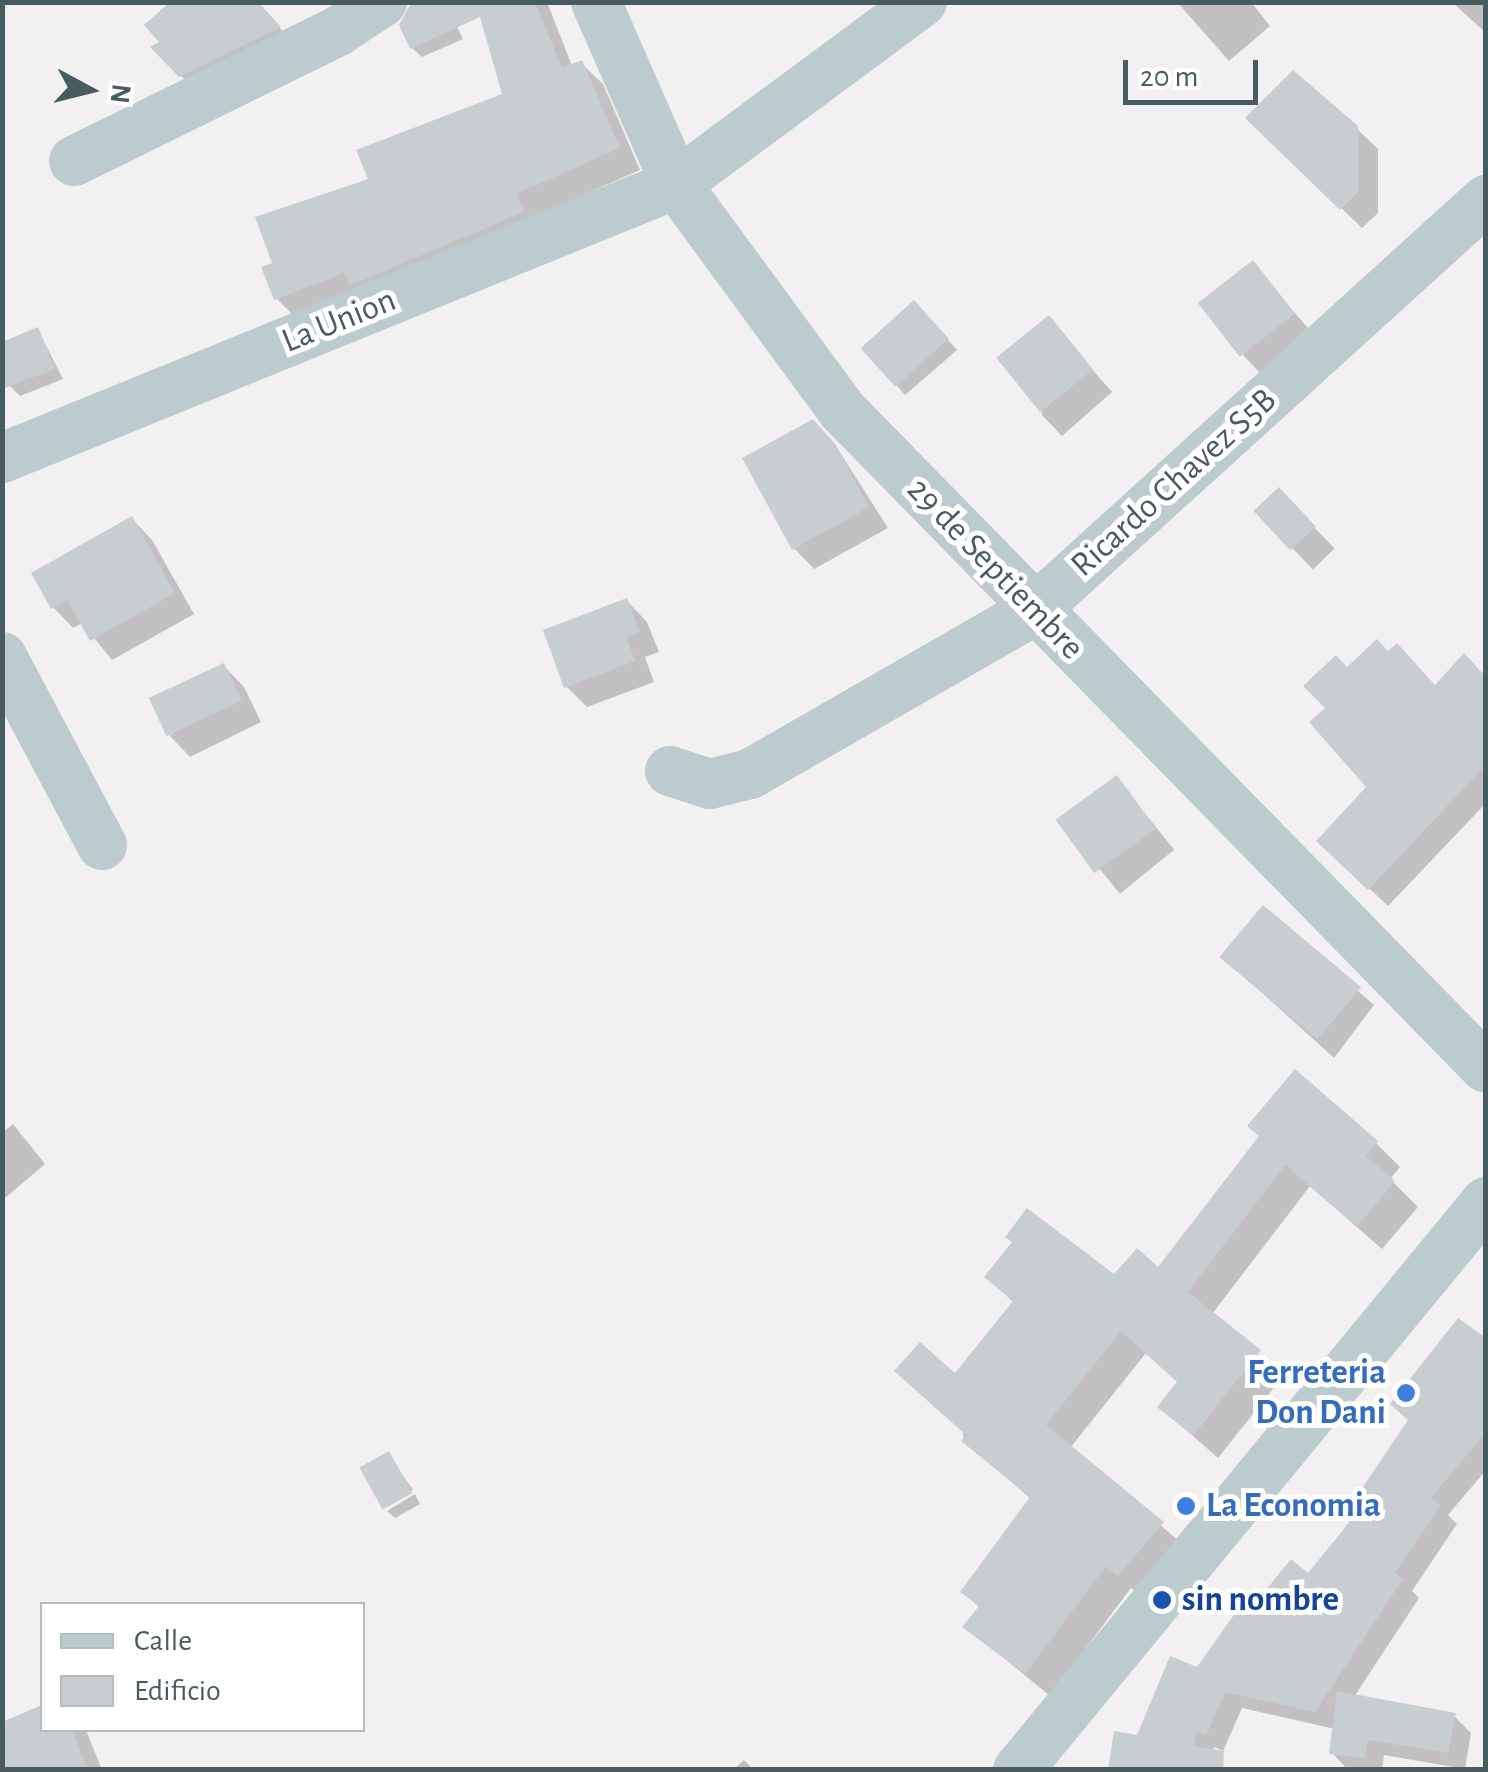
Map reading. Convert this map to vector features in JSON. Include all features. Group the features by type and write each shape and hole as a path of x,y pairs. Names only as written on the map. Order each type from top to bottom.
{"street":[{"path":"74,161 382,2"},
{"name":"29 de Septiembre","path":"596,2 676,184 843,411 1034,612 1486,1068"},
{"name":"La Union","path":"2,458 676,184 922,2"},
{"name":"Ricardo Chavez S5B","path":"670,771 710,784 750,774 1034,612 1486,200"},
{"path":"2,657 102,844"},
{"path":"1018,1770 1486,1202"}],"building":[{"path":"170,2 258,2 281,27 179,77 150,47 159,42 144,25"},
{"path":"535,2 562,68 582,60 620,148 516,194 524,212 349,286 344,273 274,300 261,267 272,263 255,217 368,179 356,150 502,94 480,17 410,49 399,25 410,5"},
{"path":"1293,70 1358,126 1358,192 1340,210 1245,118"},
{"path":"1253,260 1295,314 1240,357 1198,303"},
{"path":"914,300 949,339 895,387 860,348"},
{"path":"1049,315 1093,369 1040,412 996,358"},
{"path":"38,327 55,369 2,389 2,342"},
{"path":"813,419 835,444 869,507 792,550 742,458"},
{"path":"1279,487 1316,526 1290,550 1253,511"},
{"path":"132,516 175,593 90,641 67,600 51,609 31,573"},
{"path":"627,598 640,632 626,637 635,661 564,688 543,630"},
{"path":"1377,639 1388,651 1397,643 1435,685 1464,653 1486,677 1486,765 1368,890 1316,841 1366,787 1309,722 1325,708 1303,686 1336,655 1347,667"},
{"path":"224,663 242,701 167,736 149,698"},
{"path":"1117,775 1156,828 1094,873 1056,820"},
{"path":"1263,905 1361,987 1317,1039 1219,957"},
{"path":"1295,1069 1378,1141 1366,1156 1395,1181 1357,1227 1285,1165 1188,1292 1261,1350 1193,1436 1157,1407 1177,1382 1121,1331 1046,1425 1164,1522 1118,1576 1106,1566 1025,1674 962,1627 979,1606 960,1592 1030,1497 961,1441 966,1435 894,1371 920,1342 955,1373 1013,1301 984,1277 1012,1242 1005,1237 1027,1208 1114,1274 1137,1248 1158,1267 1259,1136 1247,1126"},
{"path":"1458,1318 1486,1338 1486,1432 1431,1498 1441,1505 1395,1573 1403,1579 1315,1712 1225,1692 1206,1736 1197,1732 1194,1746 1224,1751 1223,1770 1108,1770 1114,1731 1137,1735 1170,1656 1197,1667 1248,1595 1258,1600 1291,1559 1308,1573 1358,1512 1350,1506 1408,1420 1390,1404"},
{"path":"389,1451 412,1493 383,1509 359,1467"},
{"path":"1337,1691 1456,1713 1448,1753 1368,1740 1365,1758 1329,1754"},
{"path":"40,1706 40,1732 73,1732 88,1770 2,1770 2,1722"}],"place":[{"name":"Ferreteria Don Dani","path":"1406,1393"},
{"name":"La Economia","path":"1186,1506"},
{"name":"sin nombre","path":"1162,1600"}]}
